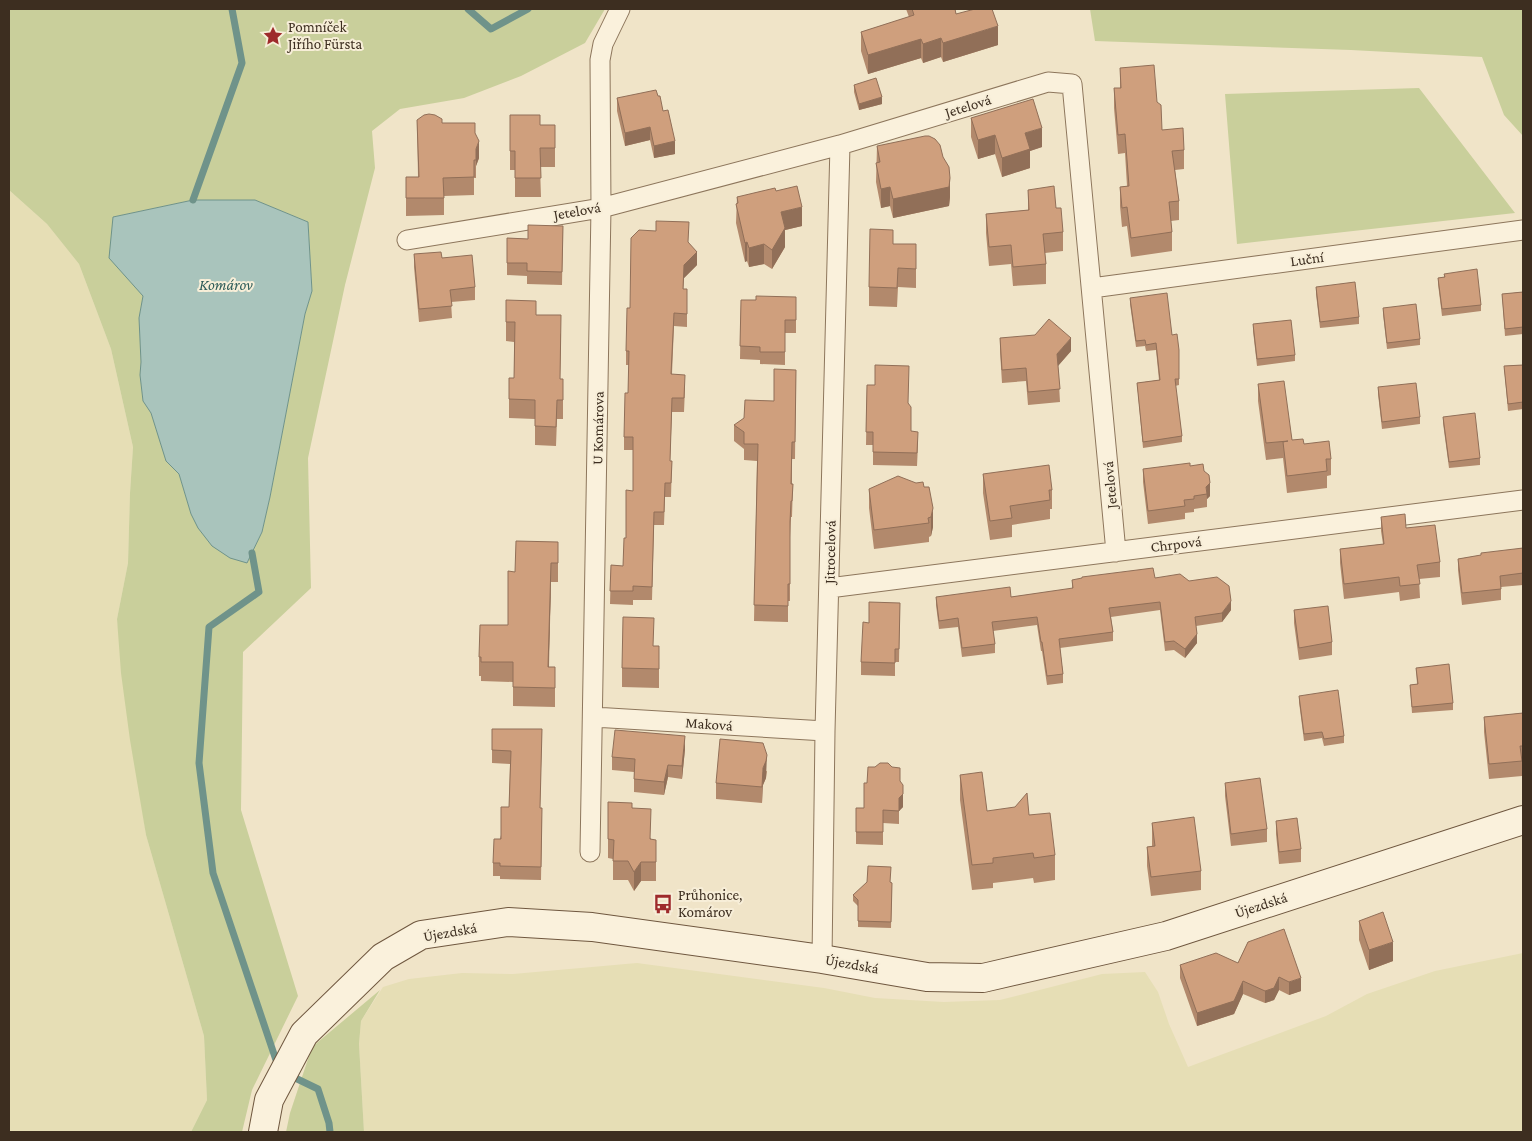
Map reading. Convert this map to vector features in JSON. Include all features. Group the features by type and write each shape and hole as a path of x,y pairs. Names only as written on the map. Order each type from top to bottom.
{"street":[{"name":"U Komárova","path":"590,852 601,208 600,60 603,44 620,9"},
{"name":"Jetelová","path":"407,240 601,208 840,145 1048,82 1072,84 1116,552"},
{"name":"Jitrocelová","path":"822,959 825,731 840,145"},
{"name":"Luční","path":"1092,288 1523,230"},
{"name":"Chrpová","path":"829,588 1523,500"},
{"name":"Maková","path":"593,717 825,731"},
{"name":"Újezdská","path":"263,1132 269,1100 304,1034 383,957 422,935 508,922 592,927 822,959 927,977 983,978 1166,936 1523,820"}],"shaded area":[{"path":"9,190 47,224 79,264 111,349 133,447 128,563 117,619 146,835 204,1036 207,1100 191,1132 9,1132"},
{"path":"1523,953 1523,1132 364,1132 359,1044 361,1021 383,987 409,979 462,973 513,974 637,963 824,988 875,998 944,1002 1000,1000 1102,974 1145,972 1158,992 1169,1024 1188,1067 1326,1016 1367,994 1435,971"}],"green space":[{"path":"9,9 605,9 585,43 521,76 464,98 400,109 372,131 375,168 345,285 308,458 311,588 243,652 241,810 298,996 252,1090 242,1132 191,1132 207,1100 204,1036 146,835 121,673 117,619 128,563 133,447 111,349 79,264 47,224 9,190","holes":["193,200 255,200 308,222 312,291 305,314 262,532 247,563 191,514 179,474 166,460 151,413 143,401 140,375 139,318 143,296 113,217"]},
{"path":"1090,9 1523,9 1523,136 1504,115 1482,57 1351,50 1095,41"},
{"path":"1419,88 1515,213 1237,244 1225,94"},
{"path":"380,990 361,1021 359,1044 364,1132 286,1132 290,1113 312,1047"}],"water":[{"name":"Komárov","path":"193,200 255,200 308,222 312,291 305,314 262,532 247,563 230,558 212,546 198,528 191,514 179,474 166,461 151,413 143,401 140,375 139,318 143,296 109,258 113,217"}],"building":[{"path":"912,9 955,9 956,14 975,9 992,9 998,26 943,43 941,38 923,44 921,39 868,55 861,32 914,15"},
{"path":"1154,65 1157,102 1161,105 1162,130 1183,128 1184,150 1172,151 1179,201 1169,202 1172,232 1131,238 1127,207 1122,208 1120,187 1129,186 1125,134 1118,135 1114,88 1121,88 1120,68"},
{"path":"876,78 882,97 859,104 854,85"},
{"path":"656,90 658,96 660,96 663,111 668,110 675,141 654,146 650,127 625,133 617,98"},
{"path":"1033,99 1042,128 1025,133 1030,149 1002,158 995,135 978,140 971,118"},
{"path":"429,114 442,119 442,123 475,123 475,133 479,141 476,149 476,160 474,160 474,177 443,178 444,198 406,198 406,177 419,177 417,120"},
{"path":"510,115 540,115 540,125 555,125 555,148 540,148 541,178 515,178 515,151 510,151"},
{"path":"925,136 935,139 940,145 943,157 949,167 949,187 893,199 890,187 881,189 876,163 880,162 877,146"},
{"path":"797,186 802,207 781,212 785,228 772,250 764,244 749,248 747,242 745,243 736,204 738,203 737,197 775,188 776,191"},
{"path":"1054,186 1056,208 1061,208 1063,232 1043,234 1046,264 1013,267 1011,245 989,247 986,214 1029,210 1028,190"},
{"path":"656,221 689,222 688,242 697,252 684,265 683,289 687,289 687,314 674,313 671,374 685,375 684,398 672,398 671,483 665,483 664,512 654,512 652,587 633,586 633,591 610,591 611,565 623,566 624,538 626,538 626,490 633,491 633,437 624,437 625,393 628,393 629,351 626,351 627,308 630,308 631,238 639,230 656,231"},
{"path":"528,225 563,226 562,272 527,271 527,263 507,263 507,238 528,239"},
{"path":"870,229 893,230 893,244 916,244 916,269 898,268 897,288 869,287"},
{"path":"441,252 442,258 472,255 475,287 450,290 452,306 419,309 414,254"},
{"path":"1477,269 1481,305 1442,309 1438,278 1445,277 1444,274"},
{"path":"1355,282 1359,317 1320,322 1316,287"},
{"path":"1523,292 1523,327 1505,329 1502,294"},
{"path":"1167,293 1172,335 1177,334 1179,350 1179,379 1175,379 1182,436 1143,442 1137,383 1160,380 1156,343 1146,345 1145,340 1136,341 1130,298"},
{"path":"756,296 796,297 796,320 785,320 785,352 760,352 760,347 740,346 741,300 756,300"},
{"path":"506,300 536,301 536,315 561,315 560,379 563,379 563,400 557,400 556,427 535,426 535,400 509,399 509,378 514,378 515,322 506,322"},
{"path":"1416,304 1420,339 1387,343 1383,308"},
{"path":"1049,319 1071,338 1057,354 1060,389 1028,392 1026,368 1002,370 1000,338 1035,335"},
{"path":"1291,320 1295,355 1257,359 1253,324"},
{"path":"875,365 909,366 908,403 911,407 911,431 918,432 917,453 873,452 873,432 866,432 867,385 875,385"},
{"path":"1523,365 1523,402 1508,404 1504,366"},
{"path":"774,369 796,370 795,442 792,442 791,484 793,484 788,606 754,605 758,444 744,444 744,432 734,425 744,418 745,400 774,401"},
{"path":"1284,381 1292,440 1303,439 1304,444 1329,441 1331,459 1326,459 1327,471 1287,476 1283,442 1288,441 1266,443 1258,384"},
{"path":"1416,383 1420,417 1382,422 1378,387"},
{"path":"1475,413 1480,458 1449,462 1443,417"},
{"path":"1190,463 1190,466 1203,464 1204,471 1209,475 1210,483 1206,487 1207,494 1194,496 1194,499 1184,500 1185,506 1148,511 1143,469"},
{"path":"1049,465 1052,490 1049,490 1050,500 1010,506 1012,518 990,521 983,474"},
{"path":"898,476 916,483 923,482 924,487 929,487 933,508 931,517 928,518 929,523 874,530 869,489"},
{"path":"1405,514 1406,528 1435,525 1440,562 1417,565 1420,584 1400,586 1399,577 1344,584 1340,549 1384,544 1381,517"},
{"path":"516,541 558,542 558,563 551,563 548,667 555,667 555,688 513,687 513,662 481,662 481,657 479,657 480,625 508,625 508,571 515,572"},
{"path":"1523,548 1523,573 1500,576 1501,589 1462,593 1458,559 1481,555 1481,553"},
{"path":"1153,568 1155,578 1180,574 1189,581 1217,577 1229,586 1231,601 1222,613 1195,617 1197,634 1185,649 1174,641 1165,642 1160,602 1109,608 1113,632 1059,639 1063,674 1047,676 1037,617 992,622 995,644 962,648 958,618 939,621 936,597 1010,587 1011,597 1073,588 1072,580 1082,577"},
{"path":"869,602 900,603 899,649 895,649 895,663 861,662 863,622 869,623"},
{"path":"1328,606 1332,642 1299,648 1294,610"},
{"path":"623,617 654,618 653,646 659,646 659,669 622,668"},
{"path":"1449,664 1453,703 1412,707 1410,685 1418,684 1416,668"},
{"path":"1338,690 1344,736 1324,739 1322,732 1304,734 1299,696"},
{"path":"1523,713 1523,746 1520,746 1522,761 1489,764 1484,717"},
{"path":"492,729 542,729 541,867 500,866 500,863 493,863 494,839 501,839 501,807 509,807 511,751 492,750"},
{"path":"615,730 685,736 682,766 668,765 664,782 634,779 635,759 612,757"},
{"path":"720,739 763,743 767,755 763,768 762,787 716,783"},
{"path":"880,763 888,763 892,767 900,768 903,794 899,798 899,811 883,810 883,832 856,832 856,808 864,808 864,783 867,783 868,767 875,767"},
{"path":"982,772 987,811 1015,807 1027,793 1029,815 1050,813 1055,855 1034,858 1033,853 993,858 993,863 972,865 960,775"},
{"path":"1260,778 1267,829 1231,834 1225,783"},
{"path":"608,802 632,803 632,808 651,809 650,839 656,840 656,862 641,862 634,872 628,861 613,861 614,840 608,839"},
{"path":"1194,817 1201,871 1151,877 1147,847 1155,846 1152,823"},
{"path":"1297,818 1301,849 1279,852 1276,821"},
{"path":"868,866 891,867 891,922 858,921 858,900 853,895 867,882"},
{"path":"1383,912 1393,942 1369,950 1359,921"},
{"path":"1284,929 1301,978 1289,982 1279,977 1274,988 1265,991 1243,981 1234,1001 1197,1013 1180,965 1216,953 1238,963 1248,942"}],"waterway":[{"path":"193,200 242,63 232,9"},
{"path":"468,9 491,29 528,9"},
{"path":"252,553 259,592 209,627 199,763 213,873 278,1066"},
{"path":"289,1075 318,1089 330,1132"}],"place":[{"name":"Pomníček Jiřího Fürsta","path":"273,36"},
{"name":"Průhonice, Komárov","path":"663,904"}]}
